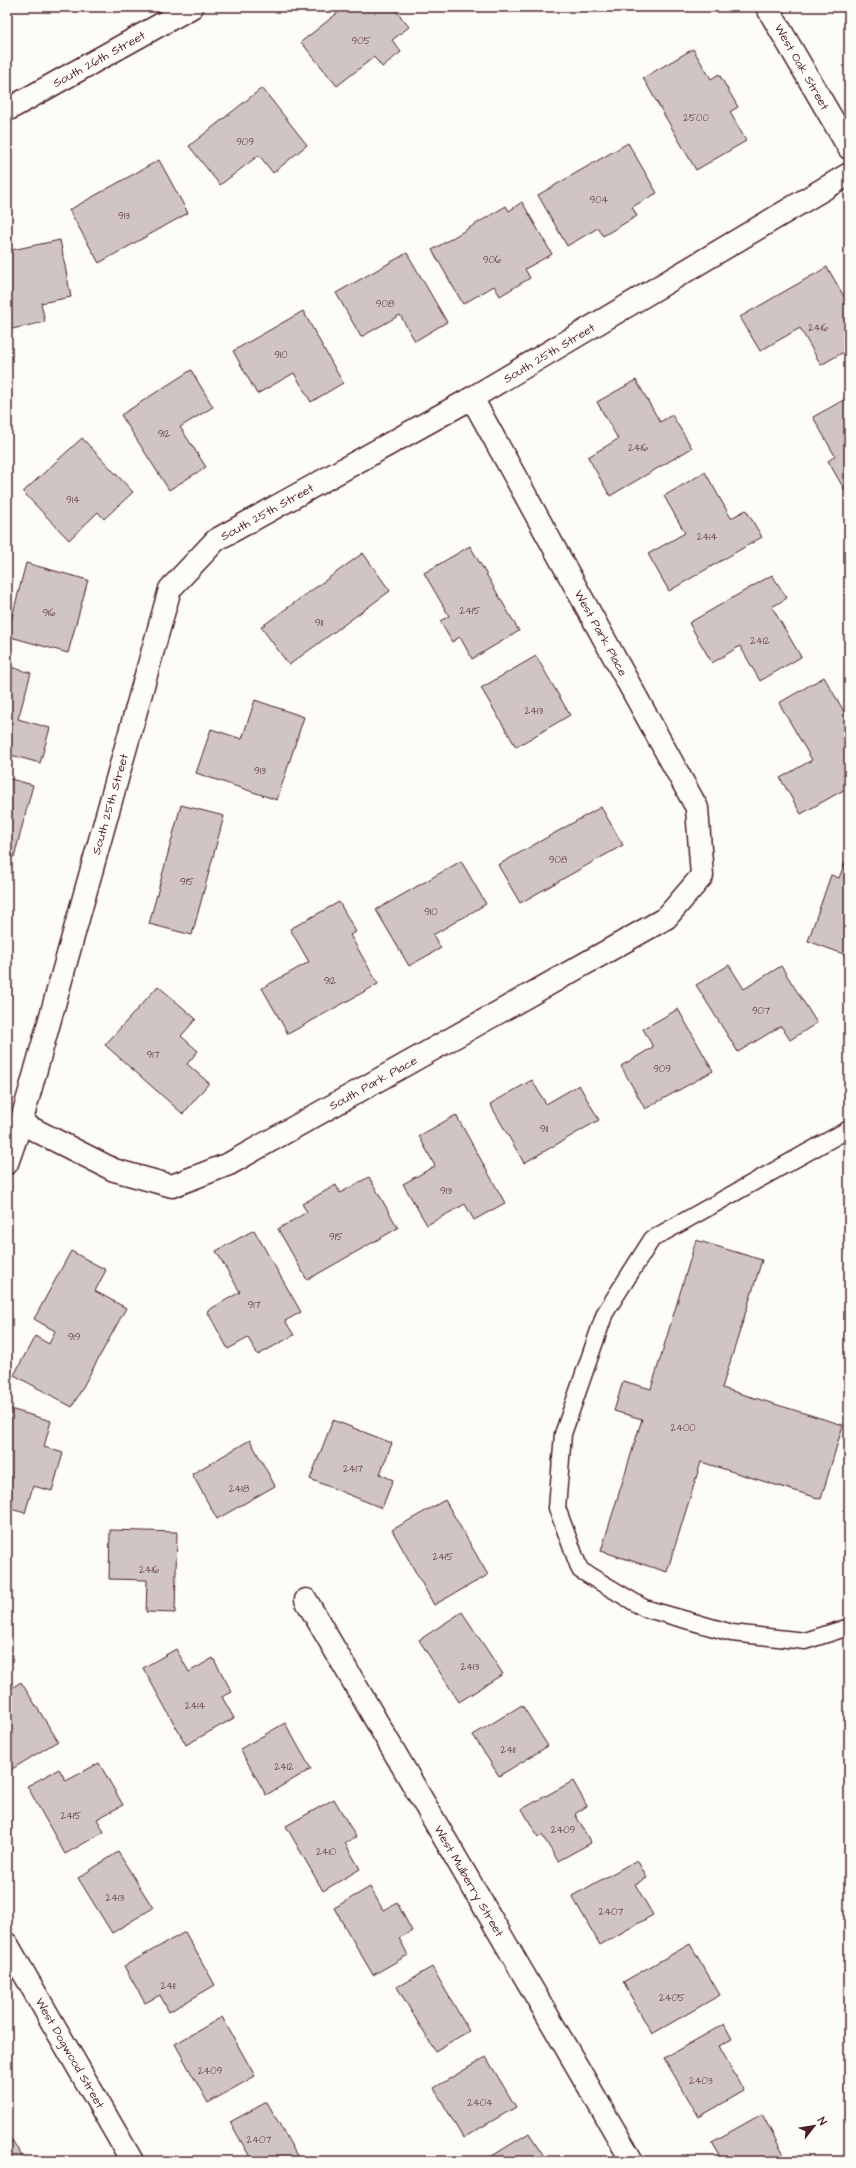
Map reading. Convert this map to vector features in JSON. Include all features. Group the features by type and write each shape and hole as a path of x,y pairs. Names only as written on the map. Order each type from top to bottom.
{"street":[{"name":"South 26th Street","path":"7,110 192,7"},
{"name":"West Oak Street","path":"773,9 849,148"},
{"name":"South 25th Street","path":"7,1163 20,1123 170,589 216,540 472,398 849,174"},
{"name":"West Park Place","path":"472,398 697,808 702,876"},
{"name":"South Park Place","path":"20,1123 114,1170 172,1186 229,1164 666,918 702,876"},
{"name":"West Mulberry Street","path":"306,1600 632,2161"},
{"name":"West Dogwood Street","path":"7,1944 132,2161"}],"lane":[{"path":"849,1129 652,1239 605,1312 563,1434 557,1508 580,1570 644,1608 732,1633 805,1641 849,1627"}],"building":[{"path":"27,7 36,7 30,11"},
{"path":"345,7 393,7 409,27 392,40 401,52 382,67 374,57 337,86 301,42"},
{"path":"693,49 711,79 719,74 738,107 730,112 746,141 696,170 643,78"},
{"path":"262,88 307,145 273,173 259,155 220,185 189,146"},
{"path":"628,143 657,193 632,207 637,216 603,236 598,228 567,246 538,195"},
{"path":"159,160 188,213 99,263 69,210"},
{"path":"522,202 552,254 525,269 530,278 500,296 494,286 463,304 432,250 506,206 509,211"},
{"path":"60,240 71,297 41,303 45,322 7,330 7,251"},
{"path":"407,253 447,322 415,341 400,315 361,337 336,293"},
{"path":"827,267 849,305 849,349 821,365 800,328 760,351 740,317"},
{"path":"303,311 343,383 311,402 294,373 257,394 233,351"},
{"path":"191,370 213,407 180,427 206,467 169,490 121,415"},
{"path":"636,380 660,422 672,415 692,448 610,496 588,457 618,439 597,402"},
{"path":"849,397 849,493 847,494 828,461 835,456 813,417"},
{"path":"82,438 133,492 104,519 98,512 69,540 23,492"},
{"path":"705,472 731,518 746,510 762,537 669,591 648,554 685,533 664,496"},
{"path":"470,546 519,631 472,659 460,637 452,642 440,621 449,616 424,573"},
{"path":"363,553 390,591 289,665 261,627"},
{"path":"26,563 88,580 68,653 7,636"},
{"path":"772,575 787,598 772,607 801,657 760,681 740,646 712,663 689,623"},
{"path":"536,656 570,715 516,747 481,688"},
{"path":"7,666 31,673 18,719 50,728 40,763 7,754"},
{"path":"824,677 849,720 849,787 801,814 780,778 812,760 779,703"},
{"path":"255,700 304,717 277,800 196,773 211,729 242,739"},
{"path":"7,778 33,785 14,857 7,855"},
{"path":"181,805 224,816 192,935 149,924"},
{"path":"601,807 623,845 520,903 498,865"},
{"path":"849,852 849,956 808,941 831,875 839,878"},
{"path":"461,861 486,904 433,935 441,948 409,966 376,910"},
{"path":"339,902 356,932 350,935 378,984 288,1034 262,988 309,962 290,929"},
{"path":"729,965 744,989 781,966 817,1023 790,1040 781,1026 738,1052 696,985"},
{"path":"158,986 196,1019 181,1036 198,1051 187,1064 209,1083 183,1114 105,1045"},
{"path":"678,1009 713,1071 645,1109 621,1066 653,1047 643,1029"},
{"path":"532,1080 546,1104 579,1085 599,1120 524,1163 490,1104"},
{"path":"456,1115 505,1203 474,1220 465,1204 427,1225 403,1184 435,1166 419,1136"},
{"path":"369,1177 398,1228 307,1280 278,1229 307,1212 302,1204 336,1185 340,1193"},
{"path":"254,1230 301,1312 285,1321 294,1335 258,1355 248,1338 228,1349 207,1311 240,1292 216,1251"},
{"path":"696,1240 762,1260 722,1388 843,1425 821,1499 701,1462 667,1572 601,1551 642,1419 614,1411 623,1381 651,1389"},
{"path":"71,1251 106,1270 95,1291 126,1308 72,1407 14,1375 35,1336 49,1344 55,1331 34,1319"},
{"path":"7,1408 51,1421 44,1447 63,1453 52,1491 33,1486 25,1513 7,1508"},
{"path":"333,1420 392,1443 380,1474 393,1480 382,1508 310,1479"},
{"path":"250,1440 275,1486 217,1519 192,1474"},
{"path":"445,1500 488,1575 434,1605 392,1530"},
{"path":"110,1530 177,1532 175,1613 146,1612 147,1580 109,1579"},
{"path":"462,1612 503,1674 459,1702 419,1640"},
{"path":"176,1649 189,1672 213,1658 232,1692 222,1697 234,1718 186,1745 143,1668"},
{"path":"21,1682 58,1741 12,1769 7,1760 7,1691"},
{"path":"522,1705 548,1746 499,1776 473,1735"},
{"path":"285,1723 311,1769 266,1795 240,1749"},
{"path":"99,1763 123,1805 97,1819 104,1832 65,1854 27,1786 59,1769 66,1781"},
{"path":"573,1781 587,1806 575,1814 591,1843 558,1861 542,1835 538,1837 522,1809"},
{"path":"334,1799 356,1837 345,1843 360,1869 323,1891 286,1826"},
{"path":"118,1852 153,1908 112,1933 78,1878"},
{"path":"637,1860 647,1878 635,1884 653,1915 600,1945 572,1896"},
{"path":"370,1887 383,1910 397,1903 412,1931 399,1938 408,1955 373,1975 334,1908"},
{"path":"185,1932 215,1985 169,2012 160,1995 145,2003 124,1966"},
{"path":"690,1944 720,1995 652,2034 623,1982"},
{"path":"432,1967 469,2031 435,2051 397,1987"},
{"path":"222,2017 255,2076 208,2103 175,2044"},
{"path":"724,2024 732,2039 719,2046 744,2091 699,2117 664,2058"},
{"path":"486,2057 516,2107 463,2138 434,2088"},
{"path":"267,2102 300,2161 242,2161 250,2157 230,2122"},
{"path":"762,2114 787,2161 723,2161 712,2142"},
{"path":"529,2133 547,2161 484,2161"},
{"path":"12,2140 25,2161 7,2161 7,2143"}]}
